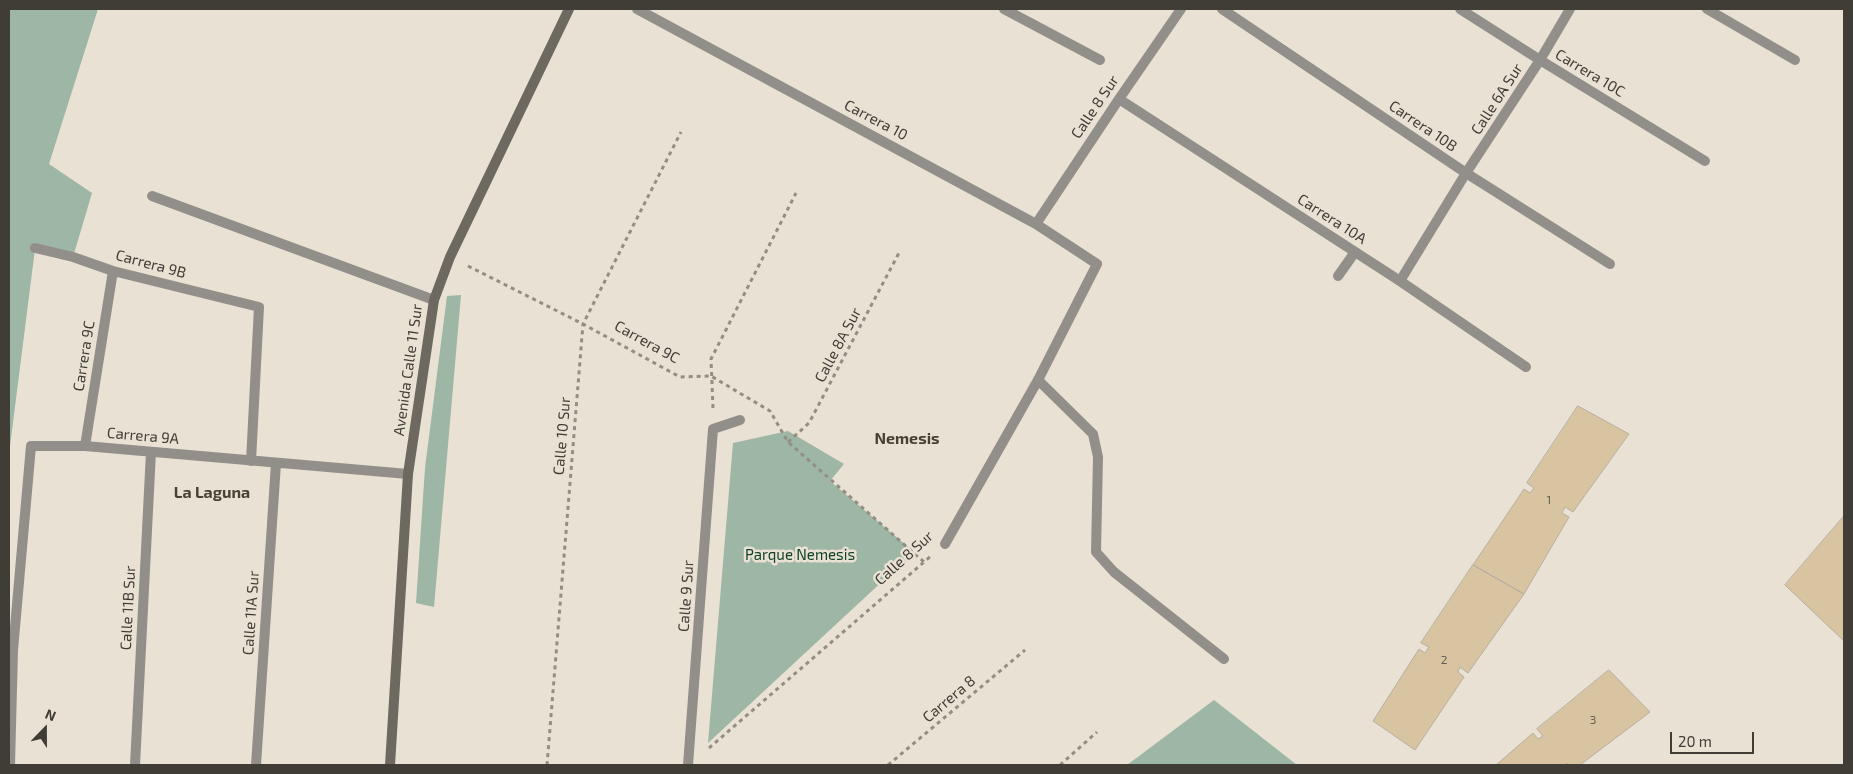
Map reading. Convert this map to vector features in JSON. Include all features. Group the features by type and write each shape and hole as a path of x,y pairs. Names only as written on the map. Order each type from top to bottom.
{"street":[{"name":"Avenida Calle 11 Sur","path":"390,765 408,474 434,300 450,257 569,9"},
{"name":"Carrera 10","path":"637,9 1036,224 1097,264"},
{"path":"1004,9 1100,60"},
{"name":"Calle 8 Sur","path":"1036,224 1118,98 1181,9"},
{"name":"Carrera 10B","path":"1222,9 1466,173 1610,264"},
{"name":"Carrera 10C","path":"1460,9 1705,161"},
{"name":"Calle 6A Sur","path":"1400,281 1466,173 1540,60 1570,9"},
{"path":"1707,9 1795,60"},
{"name":"Carrera 10A","path":"1118,98 1400,281 1526,367"},
{"path":"152,196 434,300"},
{"name":"Carrera 9B","path":"35,248 73,257 113,271 259,307 251,461"},
{"path":"1338,276 1355,252"},
{"name":"Calle 8 Sur","path":"945,544 1038,380 1097,264"},
{"name":"Carrera 9C","path":"85,446 113,271"},
{"path":"1038,380 1093,434 1098,457 1096,552 1114,572 1224,659"},
{"path":"713,429 740,420"},
{"name":"Calle 9 Sur","path":"688,765 713,429"},
{"name":"Carrera 9A","path":"10,765 13,650 32,446 85,446 408,474"},
{"name":"Calle 11B Sur","path":"135,765 151,452"},
{"name":"Calle 11A Sur","path":"256,765 276,463"}],"path":[{"name":"Calle 10 Sur","path":"547,765 582,324 680,132"},
{"path":"713,429 711,359 796,193"},
{"name":"Calle 8A Sur","path":"788,442 809,423 900,252"},
{"name":"Carrera 9C","path":"450,257 582,324 680,378 712,376"},
{"path":"712,376 770,411 788,442 924,562"},
{"name":"Calle 8 Sur","path":"704,752 945,544"},
{"name":"Carrera 8","path":"888,765 1025,650"},
{"path":"1060,765 1096,732"}],"green space":[{"path":"9,9 98,9 49,164 92,193 73,257 35,249 9,454"},
{"path":"461,295 434,607 416,603 425,468 447,296"},
{"name":"Parque Nemesis","path":"788,431 844,464 830,481 914,552 708,743 733,443"},
{"path":"1214,700 1297,765 1127,765"}],"building":[{"path":"1578,406 1629,434 1573,512 1565,507 1562,513 1569,517 1524,594 1473,565 1524,489 1530,493 1534,488 1527,483"},
{"path":"1844,516 1844,641 1785,585"},
{"path":"1473,565 1524,594 1468,673 1460,667 1458,672 1464,677 1415,750 1373,721 1419,649 1425,653 1429,647 1421,643"},
{"path":"1609,670 1650,712 1580,765 1569,765 1567,763 1565,765 1496,765 1533,733 1538,739 1543,736 1537,729"}],"district":[{"name":"Nemesis","path":"907,439"},
{"name":"La Laguna","path":"212,493"}]}
